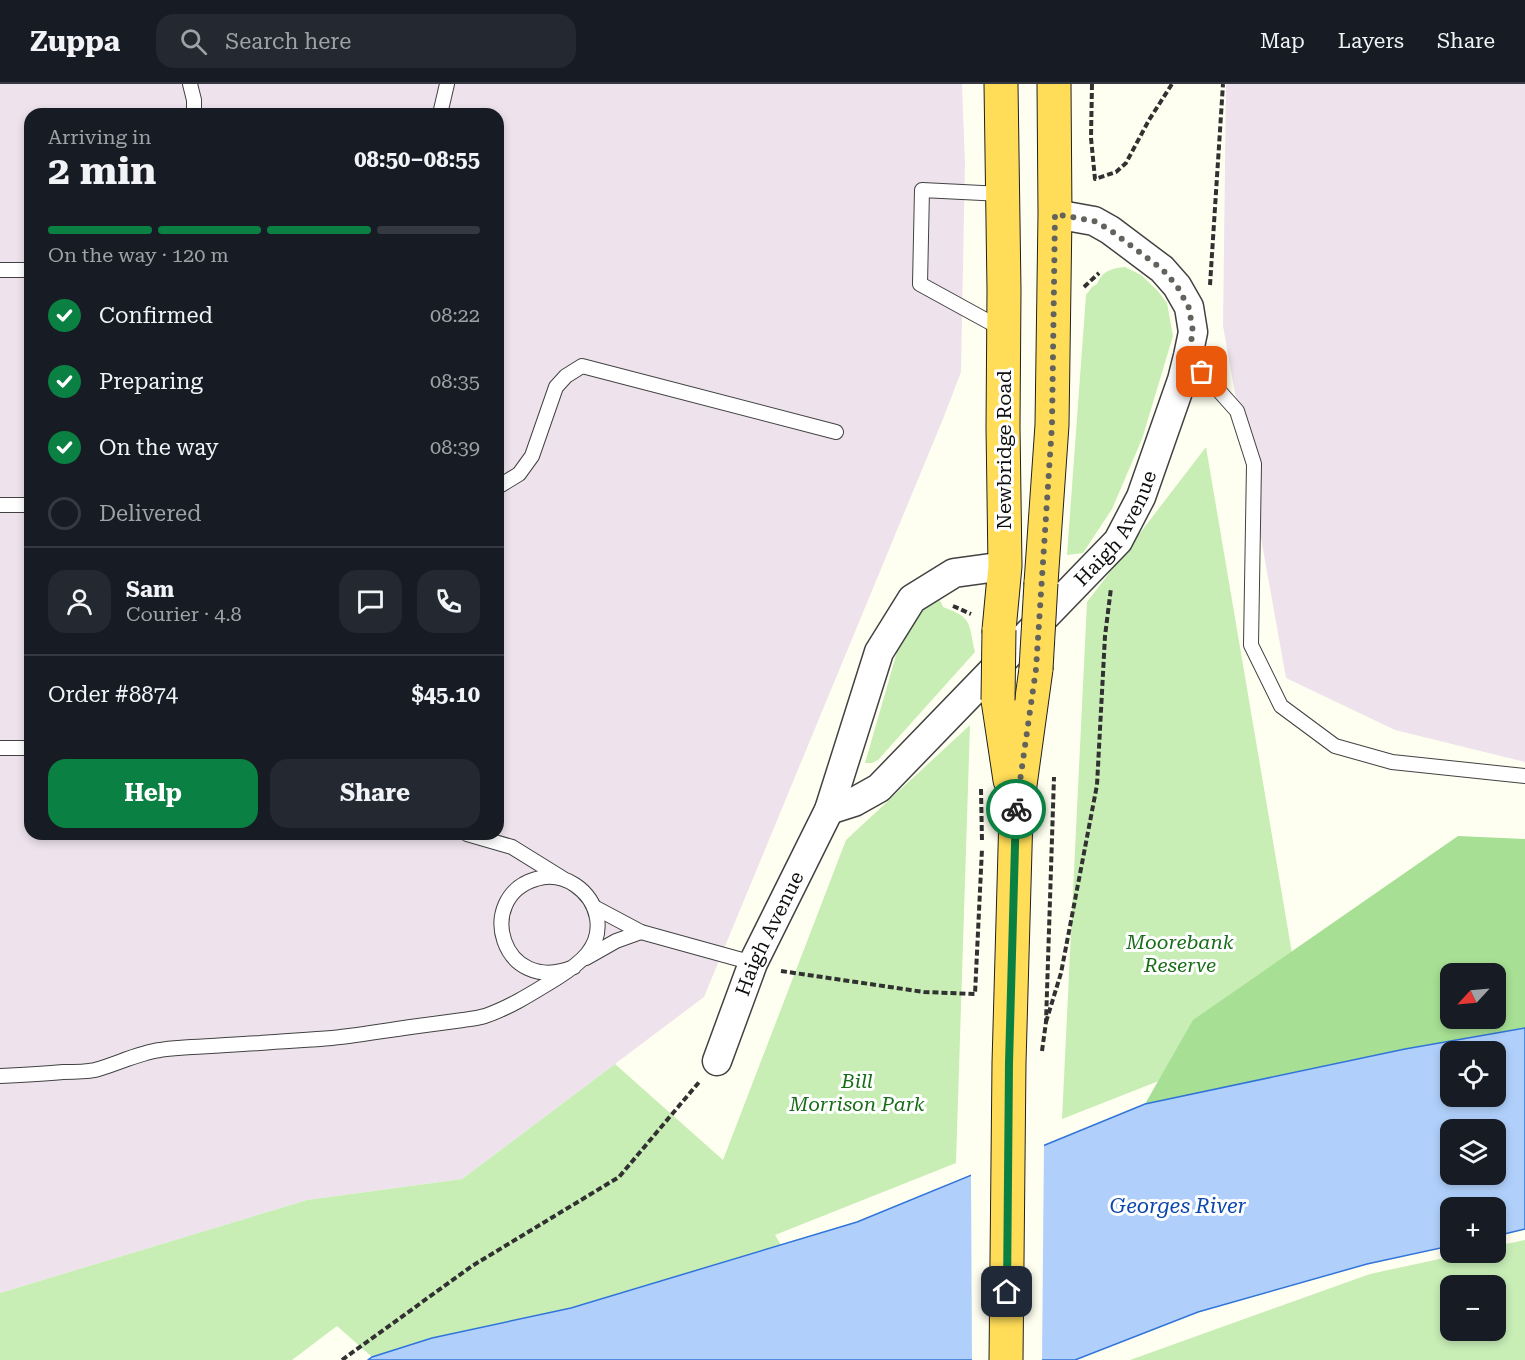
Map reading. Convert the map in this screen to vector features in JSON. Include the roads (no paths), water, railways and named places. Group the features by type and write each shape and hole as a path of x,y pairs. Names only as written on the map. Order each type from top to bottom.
{"highway":[{"name":"Newbridge Road","path":"1001,84 1005,566 999,630 998,700 1016,814"},
{"name":"Newbridge Road","path":"1006,1360 1009,1063 1016,814 1036,669 1052,425 1054,84"}],"street":[{"name":"Haigh Avenue","path":"829,810 854,802 879,788 1118,541 1141,497 1182,380 1193,332 1189,308 1177,286 1162,269 1110,230 1094,221 1055,214"},
{"name":"Haigh Avenue","path":"717,1061 753,963 829,810 879,652 912,599 954,573 1005,566"}],"lane":[{"path":"190,84 194,108"},
{"path":"441,108 447,84"},
{"path":"1002,194 922,190 920,284 1004,330"},
{"path":"0,270 24,270"},
{"path":"1188,356 1237,411 1254,464 1251,645 1281,706 1335,746 1392,762 1525,776"},
{"path":"504,483 519,474 532,456 556,387 566,376 582,366 836,432"},
{"path":"0,505 24,505"},
{"path":"0,748 24,748"},
{"path":"488,840 512,847 577,885 594,907 597,934 592,947 579,963 562,972 548,974 535,971 513,957 506,945 502,932 502,918 506,905 513,893 524,884 550,877 564,879"},
{"path":"594,907 641,932 753,963"},
{"path":"0,1076 93,1071 159,1050 333,1038 483,1017 517,1003 616,940 641,932"}],"water":[{"name":"Georges River","path":"1525,1028 1525,1229 1506,1234 1506,1197 1440,1197 1440,1248 1367,1264 1198,1312 1075,1360 368,1360 432,1338 571,1308 857,1222 1145,1104 1440,1043 1440,1107 1506,1107 1506,1041 1451,1041"}],"park label":[{"name":"Moorebank Reserve","path":"1180,954"},
{"name":"Bill Morrison Park","path":"857,1092"}]}
